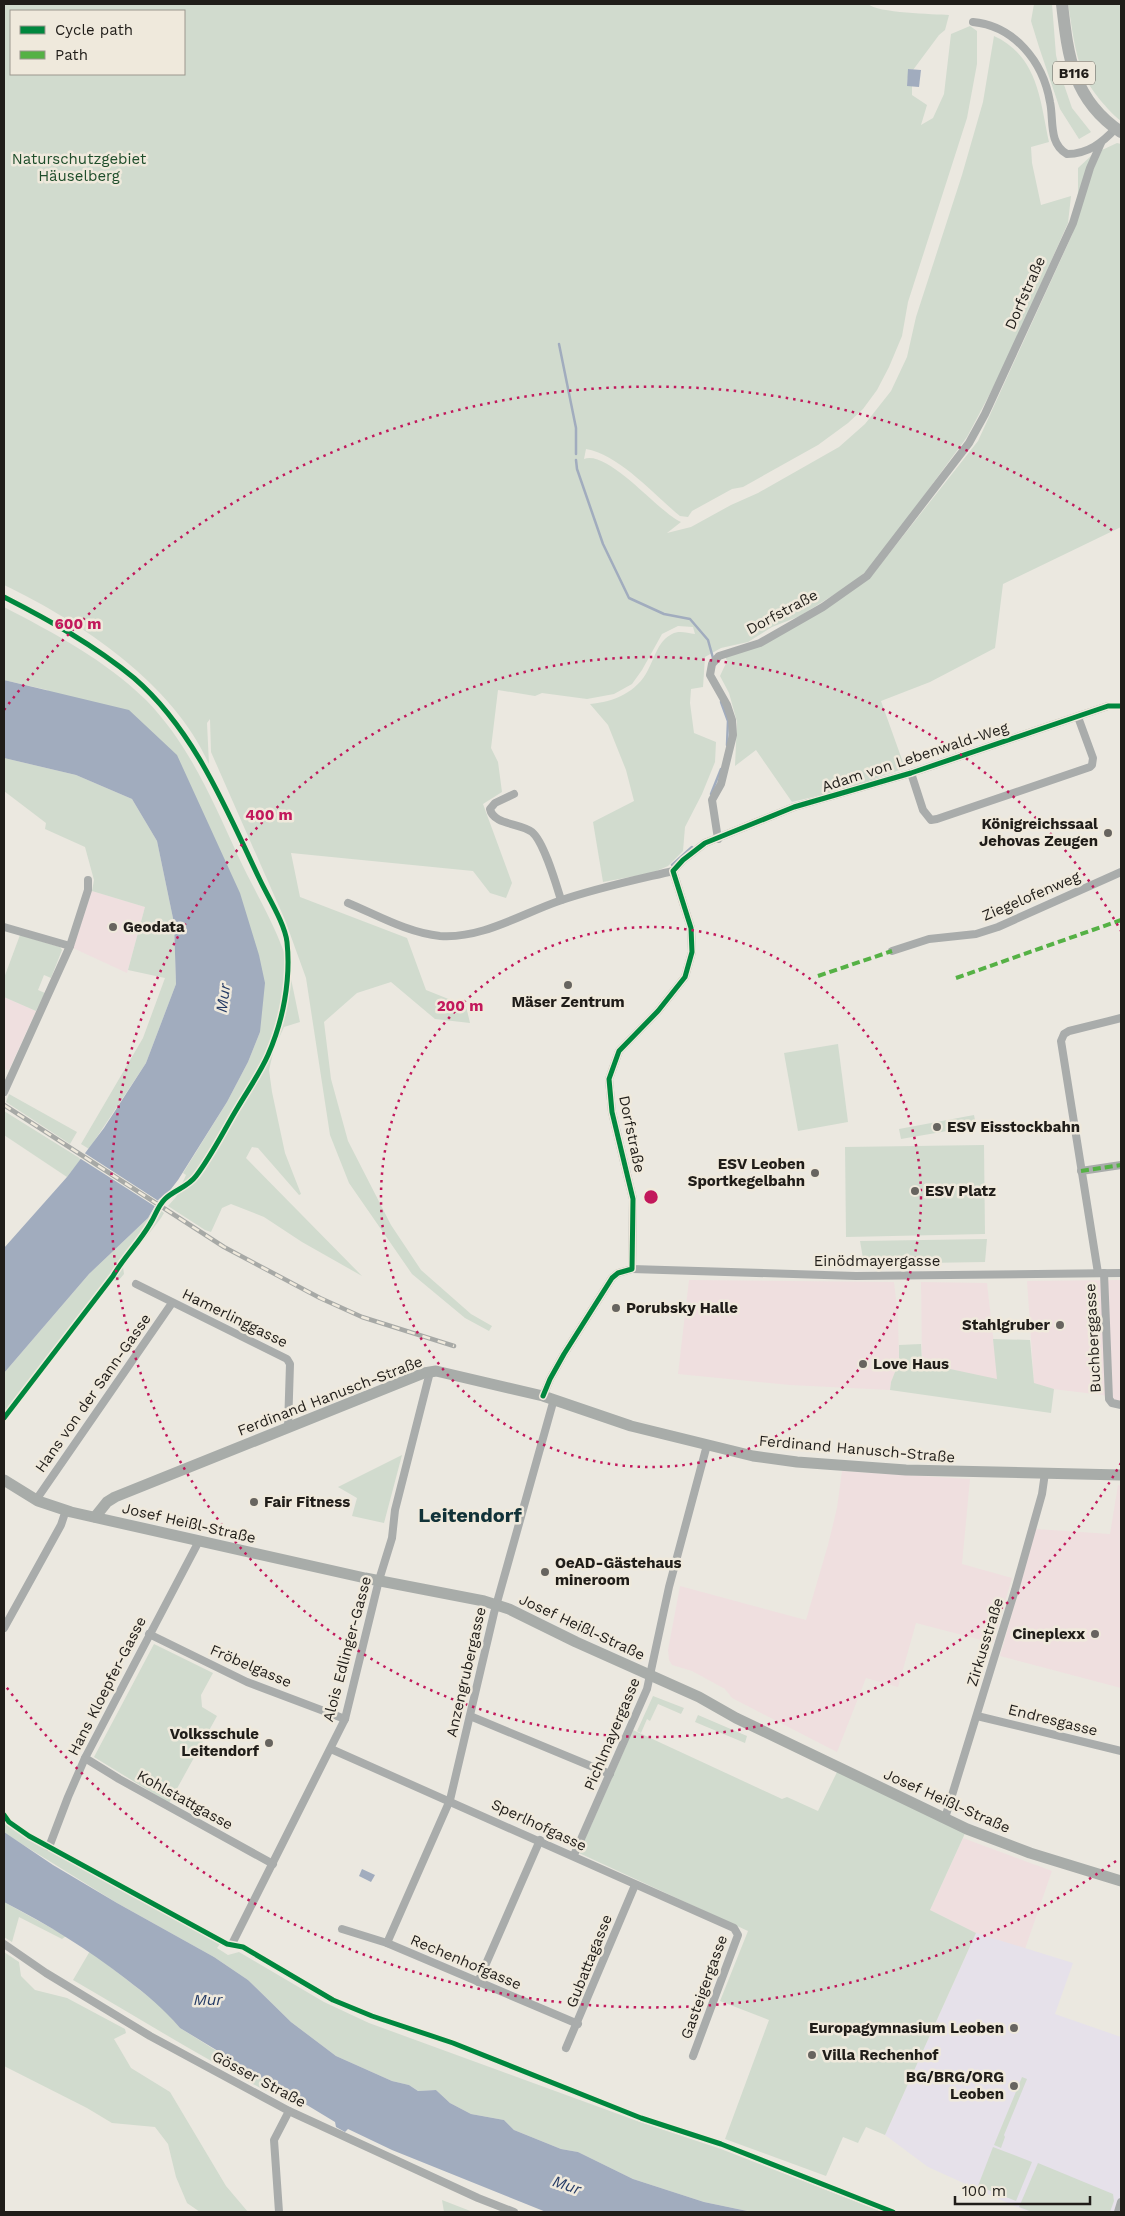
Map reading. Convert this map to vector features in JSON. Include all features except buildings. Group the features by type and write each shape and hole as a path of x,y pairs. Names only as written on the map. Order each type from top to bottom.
{"main road":[{"name":"B116","path":"1062,4 1069,60 1077,80 1088,102 1105,120 1118,130"},
{"name":"Ferdinand Hanusch-Straße","path":"95,1517 107,1502 115,1497 430,1372 442,1372 548,1398 631,1426 753,1456 797,1462 949,1472 1121,1475"},
{"name":"Josef Heißl-Straße","path":"4,1480 36,1500 66,1510 199,1541 496,1605 652,1674 736,1718 1000,1843 1121,1881"}],"street":[{"path":"973,22 994,26 1010,34 1018,40 1030,56 1047,86 1051,103 1053,135 1059,150 1067,154 1075,154 1101,144 1118,130"},
{"name":"Dorfstraße","path":"718,839 712,800 721,784 732,735 732,720 727,705 710,675 712,664 719,656 760,643 823,607 867,576 963,451 985,414 1073,222 1090,168 1101,144"},
{"name":"Adam von Lebenwald-Weg","path":"718,839 794,807 911,773 1108,706 1121,706"},
{"name":"Adam von Lebenwald-Weg","path":"911,773 925,814 932,820 937,819 1090,767 1093,758 1078,717"},
{"path":"514,794 495,803 490,808 491,814 496,818 524,827 537,838 561,900"},
{"path":"348,903 420,932 441,936 478,933 561,900 673,871 683,860 705,843 718,839"},
{"name":"Dorfstraße","path":"632,1269 633,1199 612,1112 609,1079 619,1052 628,1040 658,1011 685,977 692,952 691,928 673,871"},
{"name":"Ziegelofenweg","path":"892,951 929,939 976,934 998,927 1121,872"},
{"path":"4,1092 70,946 88,890 88,880"},
{"path":"4,927 70,946"},
{"name":"Buchberggasse","path":"1121,1018 1075,1029 1064,1034 1061,1038 1081,1171 1101,1273 1110,1401 1121,1405"},
{"path":"1081,1171 1121,1165"},
{"path":"548,1398 550,1379 612,1278 618,1273 632,1269"},
{"name":"Einödmayergasse","path":"632,1269 856,1276 1121,1273"},
{"name":"Hamerlinggasse","path":"136,1284 287,1359 290,1364 288,1427"},
{"name":"Hans von der Sann-Gasse","path":"36,1500 172,1302"},
{"name":"Alois Edlinger-Gasse","path":"232,1944 345,1718 379,1580 392,1538 395,1510 430,1372"},
{"name":"Anzengrubergasse","path":"387,1943 450,1800 548,1398"},
{"name":"Pichlmayergasse","path":"574,1855 648,1689 669,1587 707,1444"},
{"name":"Zirkusstraße","path":"946,1818 1015,1590 1042,1494 1045,1473"},
{"path":"4,1628 61,1525 66,1510"},
{"name":"Hans Kloepfer-Gasse","path":"49,1847 85,1758 199,1541"},
{"name":"Fröbelgasse","path":"149,1634 248,1682 345,1718"},
{"path":"470,1716 610,1774"},
{"name":"Endresgasse","path":"977,1716 1121,1751"},
{"name":"Sperlhofgasse","path":"331,1748 734,1928"},
{"name":"Kohlstattgasse","path":"85,1758 119,1779 273,1864"},
{"path":"478,1982 540,1840"},
{"name":"Gubattagasse","path":"566,2048 578,2024 635,1885"},
{"name":"Gasteigergasse","path":"693,2056 738,1935 734,1928"},
{"name":"Rechenhofgasse","path":"342,1929 387,1943 578,2024"},
{"name":"Gösser Straße","path":"4,1944 41,1970 150,2036 288,2111 478,2198 514,2212"},
{"path":"278,2211 274,2140 288,2111"},
{"path":"1118,2212 1121,2202"}],"shaded area":[{"path":"92,891 145,907 127,973 73,948"},
{"path":"4,997 36,1011 9,1070 4,1069"},
{"path":"689,1280 894,1282 898,1317 899,1362 890,1390 790,1385 678,1374"},
{"path":"1121,1280 1121,1402 1103,1395 1044,1388 1034,1383 1027,1281"},
{"path":"921,1282 987,1283 998,1380 922,1363"},
{"path":"842,1471 970,1479 962,1564 1012,1578 993,1643 916,1623 898,1687 866,1678 837,1752 732,1698 725,1689 692,1671 672,1665 669,1660 668,1650 680,1586 806,1620 837,1508"},
{"path":"1118,1485 1121,1486 1121,1688 1000,1656 1036,1529 1110,1534"},
{"path":"963,1838 1052,1871 1025,1949 976,1933 930,1910"},
{"name":"BG/BRG/ORG Leoben","path":"976,1933 1073,1963 1055,2014 1121,2037 1121,2202 1118,2212 1028,2212 928,2167 885,2135"}],"green space":[{"name":"Naturschutzgebiet Häuselberg","path":"4,4 868,4 873,7 894,11 949,15 945,30 939,35 913,70 909,69 907,86 912,86 912,95 927,105 921,125 933,118 944,94 951,34 970,26 977,31 977,64 967,118 908,302 902,336 877,390 863,409 848,423 818,445 743,487 732,489 692,511 688,517 680,516 624,467 599,453 586,449 584,459 594,459 620,472 660,507 681,522 667,533 691,527 731,505 758,493 839,447 865,424 891,391 907,357 916,317 962,175 983,102 994,36 1009,45 1020,55 1028,67 1039,95 1049,142 1031,147 1032,163 1041,205 1071,196 1068,223 1003,369 967,437 873,565 854,582 800,616 772,627 748,642 721,648 705,657 703,687 691,689 690,703 694,733 716,742 715,762 702,794 685,827 683,851 668,866 652,873 603,882 593,822 634,801 626,770 608,725 590,704 616,698 638,684 648,670 660,645 667,637 677,632 695,634 693,627 678,626 662,634 632,684 614,694 587,699 542,693 535,696 498,690 491,748 498,762 502,792 483,804 512,883 506,898 490,893 473,871 291,853 300,897 407,938 426,990 466,1006 470,1023 435,1019 391,982 357,993 324,1022 331,1079 348,1141 391,1225 421,1270 471,1314 492,1326 489,1331 465,1318 412,1274 349,1183 330,1135 306,978 285,920 211,752 210,719 207,723 209,764 193,735 173,707 149,682 122,658 93,637 33,600 4,585"},
{"path":"1034,4 1052,4 1056,55 1061,76 1072,108 1091,132 1079,139 1060,109 1039,47 1031,21"},
{"path":"1068,4 1121,4 1121,121 1099,99 1083,73 1075,47"},
{"path":"1117,143 1121,144 1121,527 1003,584 995,648 930,682 881,701 905,768 846,789 792,802 756,750 735,766 737,722 729,693 720,676 727,661 725,656 737,653 873,574 978,441 1072,235 1087,184 1102,150"},
{"path":"1092,155 1076,208 1078,168"},
{"path":"4,607 78,648 114,672 146,700 161,717 175,735 199,774 284,952 300,1022 284,1027 274,1049 269,1070 285,1153 301,1194 299,1195 258,1148 252,1147 246,1158 362,1276 302,1242 264,1217 231,1204 222,1208 211,1232 168,1206 176,1197 186,1175 183,1173 227,1102 248,1062 260,1032 259,955 47,690 4,680"},
{"path":"4,758 76,775 132,799 157,841 174,923 176,984 146,1063 89,1149 81,1144 143,1038 165,978 128,970 145,907 92,891 94,880 85,847 45,829 46,823 4,791"},
{"path":"20,935 60,947 62,950 51,978 44,975 38,990 45,993 36,1011 4,997 4,978"},
{"path":"838,1044 848,1122 798,1131 784,1053"},
{"path":"9,1094 77,1132 70,1144 6,1102"},
{"path":"4,1111 81,1159 67,1177 4,1135"},
{"name":"ESV Eisstockbahn","path":"974,1115 976,1126 901,1139 899,1129"},
{"name":"ESV Platz","path":"984,1145 985,1234 846,1237 845,1147"},
{"path":"156,1207 164,1213 123,1267 124,1274 118,1281 113,1281 109,1278 4,1415 4,1373 89,1274 148,1218"},
{"path":"987,1239 985,1262 864,1264 860,1241"},
{"path":"993,1339 1030,1340 1034,1383 1054,1389 1051,1413 890,1390 899,1362 899,1345 921,1344 922,1363 997,1379"},
{"path":"402,1455 384,1523 352,1516 357,1498 338,1487"},
{"path":"154,1644 213,1673 201,1695 202,1707 217,1716 169,1803 94,1757"},
{"path":"653,1696 684,1708 681,1714 658,1704 650,1721 647,1719 641,1733 637,1731"},
{"path":"698,1715 747,1736 745,1743 695,1722"},
{"path":"633,1730 782,1799 787,1797 818,1811 839,1768 967,1829 930,1910 976,1933 885,2135 866,2127 858,2143 843,2137 826,2176 725,2139 769,2020 720,2001 748,1931 579,1853"},
{"path":"4,1820 28,1838 220,1944 217,1948 228,1955 239,1952 324,2002 369,2023 640,2122 721,2149 883,2212 752,2212 704,2202 633,2179 578,2152 561,2149 514,2130 504,2120 471,2114 450,2103 436,2090 418,2091 409,2085 392,2081 336,2056 291,2022 248,1980 214,1957 117,1903 4,1833"},
{"path":"4,1902 66,1936 62,1939 19,1917 12,1942 4,1937"},
{"path":"90,1951 163,2008 180,2028 271,2085 266,2091 193,2051 73,1980"},
{"path":"4,1952 19,1962 21,1976 35,1990 67,1998 125,2029 126,2033 114,2039 131,2068 170,2092 226,2186 248,2212 200,2212 187,2203 176,2177 168,2144 155,2127 112,2123 87,2108 4,2066"},
{"path":"1022,2077 1027,2079 1004,2135 1001,2148 994,2145"},
{"path":"993,2147 1032,2162 1016,2201 978,2186"},
{"path":"1038,2163 1113,2194 1114,2201 1110,2212 1032,2212 1019,2207"},
{"path":"442,2200 473,2212 444,2212"}],"water":[{"path":"908,69 921,70 919,87 907,86"},
{"name":"Mur","path":"4,680 129,710 177,755 240,893 259,955 265,983 260,1032 248,1062 227,1102 178,1180 168,1193 159,1199 148,1218 89,1274 4,1373 4,1248 67,1177 104,1128 146,1063 176,984 174,923 157,841 132,799 76,775 4,758"},
{"name":"Mur","path":"4,1832 53,1865 214,1957 248,1980 291,2022 336,2056 392,2081 409,2085 418,2091 436,2090 450,2103 471,2114 504,2120 514,2130 561,2149 578,2152 633,2179 704,2202 752,2212 546,2212 392,2150 348,2129 345,2132 336,2127 335,2122 180,2028 148,1996 97,1958 67,1938 4,1902"},
{"path":"362,1869 375,1875 371,1882 359,1876"}],"pier":[{"path":"83,1152 160,1202 156,1207 79,1158"}],"waterway":[{"path":"559,344 576,428 576,454"},
{"path":"576,460 577,469 603,544 629,598 664,614 690,619 708,640 713,658"},
{"path":"721,702 728,721 727,745"},
{"path":"711,794 721,769"},
{"path":"672,865 692,847"}],"railway":[{"path":"4,1105 224,1247 320,1298 362,1317 454,1346"}],"marked path":[{"path":"956,978 1121,920"},
{"path":"818,976 892,951"},
{"path":"1081,1171 1121,1165"}],"cycle path":[{"path":"4,597 71,634 119,666 156,699 175,722 207,772 276,911 286,935 288,956 285,1000 273,1042 261,1068 213,1151 193,1180 162,1202 146,1231 4,1418"},
{"path":"543,1396 564,1354 612,1278 618,1273 632,1269 633,1199 612,1112 609,1079 619,1051 658,1011 685,977 692,952 691,928 673,871 683,860 705,843 794,807 911,773 1108,706 1121,706"},
{"path":"4,1815 9,1822 29,1836 227,1944 243,1947 333,2000 372,2016 453,2043 641,2118 721,2144 893,2212"}],"place":[{"name":"Königreichssaal Jehovas Zeugen","path":"1108,833"},
{"name":"Geodata","path":"113,927"},
{"name":"Mäser Zentrum","path":"568,985"},
{"name":"ESV Eisstockbahn","path":"937,1127"},
{"name":"ESV Leoben Sportkegelbahn","path":"815,1173"},
{"name":"ESV Platz","path":"915,1191"},
{"name":"Porubsky Halle","path":"616,1308"},
{"name":"Stahlgruber","path":"1060,1325"},
{"name":"Love Haus","path":"863,1364"},
{"name":"Fair Fitness","path":"254,1502"},
{"name":"OeAD-Gästehaus mineroom","path":"545,1572"},
{"name":"Cineplexx","path":"1095,1634"},
{"name":"Volksschule Leitendorf","path":"269,1743"},
{"name":"Europagymnasium Leoben","path":"1014,2028"},
{"name":"Villa Rechenhof","path":"812,2055"},
{"name":"BG/BRG/ORG Leoben","path":"1014,2086"}],"district":[{"name":"Leitendorf","path":"470,1515"}]}
